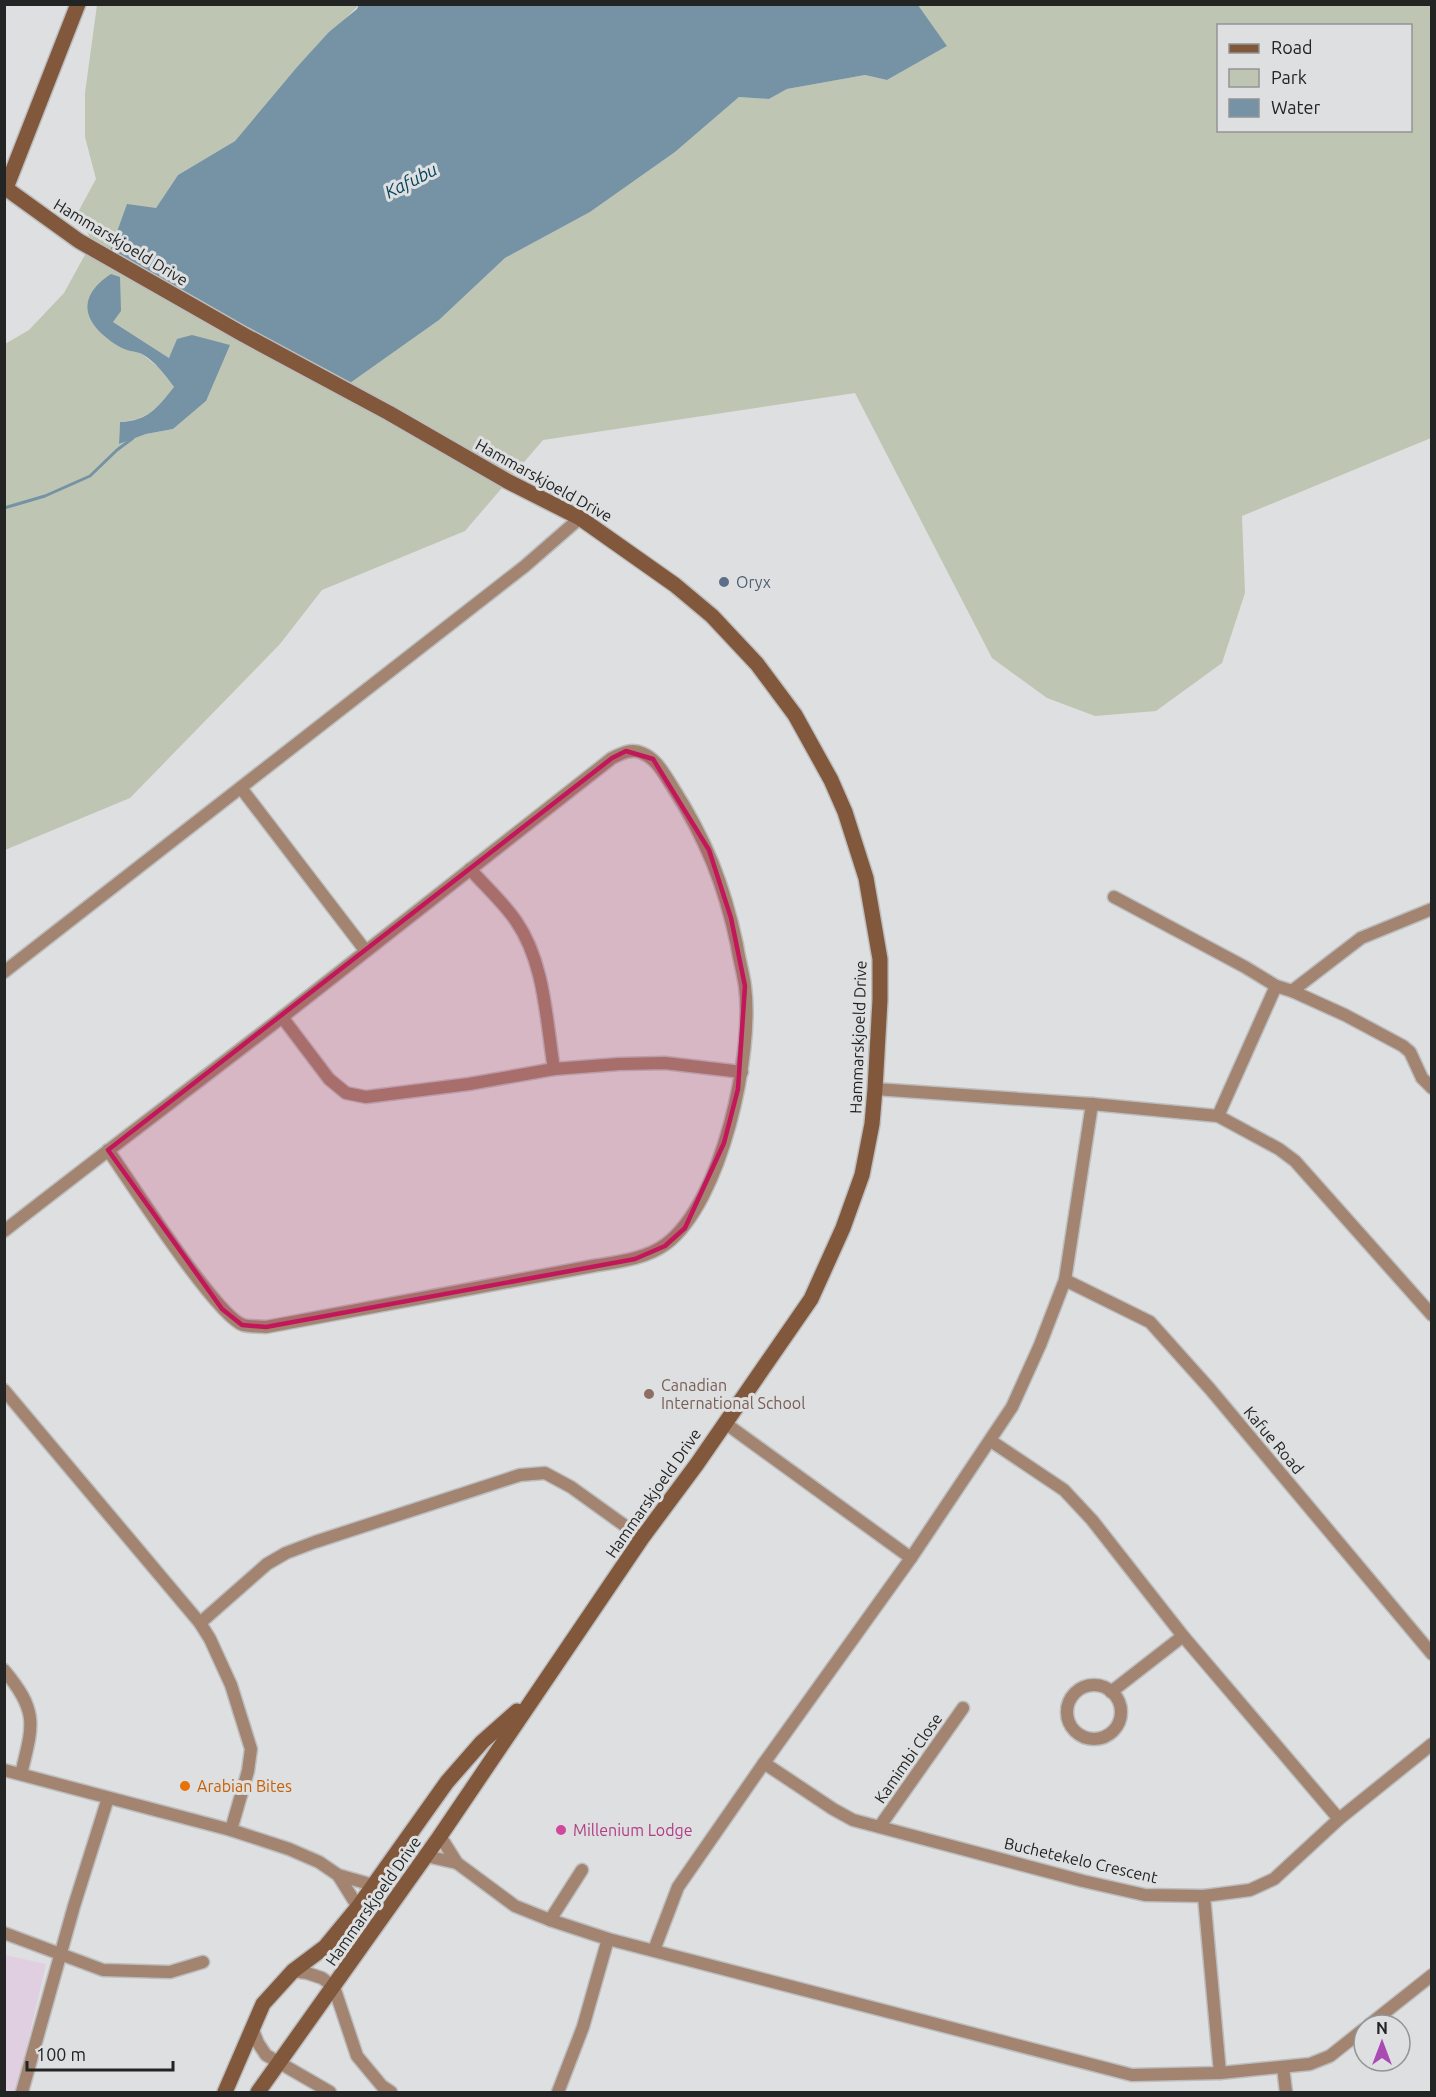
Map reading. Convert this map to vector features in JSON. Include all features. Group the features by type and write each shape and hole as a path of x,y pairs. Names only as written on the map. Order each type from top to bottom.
{"main road":[{"path":"5,188 78,4"},
{"name":"Hammarskjoeld Drive","path":"5,188 79,241 507,481 580,518 675,585 712,616 757,664 795,715 831,780 845,812 866,878 880,958 875,1089 872,1124 862,1175 843,1228 811,1299 642,1538 440,1836 258,2092"},
{"name":"Hammarskjoeld Drive","path":"225,2092 263,2004 293,1971 325,1947 358,1907 436,1798 482,1742 533,1698"},
{"path":"436,1798 450,1800 458,1810"}],"street":[{"path":"4,972 525,566 580,518"},
{"path":"4,1231 108,1150 282,1017 365,950 426,905 612,758 626,751 640,752 653,759 690,814 709,850 728,908 745,986 746,1025 742,1072 724,1143 705,1191 685,1228 664,1246 634,1259 266,1327 242,1325 222,1309 108,1150"},
{"path":"241,788 365,950"},
{"path":"470,869 516,921 531,948 542,988 554,1069"},
{"path":"1114,897 1276,986 1345,1014 1403,1046 1410,1052 1422,1078 1431,1088"},
{"path":"1292,991 1361,938 1431,909"},
{"path":"1218,1116 1276,986"},
{"path":"282,1017 329,1079 346,1093 366,1097 469,1084 554,1069 665,1063 742,1072"},
{"path":"875,1089 1092,1104 1218,1116 1280,1149 1295,1161 1431,1315"},
{"path":"654,1950 678,1887 764,1762 911,1557 1012,1407 1040,1345 1065,1280 1092,1104"},
{"name":"Kafue Road","path":"1065,1280 1150,1322 1210,1389 1431,1654"},
{"path":"4,1390 200,1623 210,1639 231,1685 251,1749 248,1771 231,1830"},
{"path":"724,1423 911,1557"},
{"path":"991,1441 1064,1490 1339,1820"},
{"path":"200,1623 267,1564 285,1553 520,1475 545,1473 571,1487 642,1538"},
{"path":"1111,1692 1184,1636"},
{"path":"4,1670 19,1688 30,1713 31,1730 21,1774"},
{"path":"1088,1686 1100,1686 1111,1692 1118,1701 1121,1713 1118,1724 1110,1734 1099,1739 1087,1738 1076,1733 1069,1723 1066,1712 1073,1695 1088,1686"},
{"name":"Kamimbi Close","path":"880,1826 963,1708"},
{"name":"Buchetekelo Crescent","path":"764,1762 832,1809 853,1820 1083,1881 1145,1895 1204,1896 1250,1890 1274,1879 1339,1820 1431,1744"},
{"path":"4,1770 231,1830 290,1849 319,1862 338,1875 373,1885"},
{"path":"22,2092 74,1906 108,1798"},
{"path":"440,1836 457,1863 515,1906 550,1920 608,1939 1132,2076 1220,2073 1310,2064 1330,2056 1352,2039"},
{"path":"426,1856 457,1863"},
{"path":"550,1920 582,1870"},
{"path":"338,1875 358,1907"},
{"path":"1204,1896 1220,2073"},
{"path":"4,1933 103,1970 170,1972 203,1962"},
{"path":"562,2091 608,1939"},
{"path":"293,1971 322,1978 334,1987 357,2056 382,2086 391,2092"},
{"path":"1383,2013 1431,1975"},
{"path":"252,2028 266,2055 330,2092"},
{"path":"1283,2067 1286,2092"}],"highlighted area":[{"path":"626,751 653,759 709,850 731,918 745,986 738,1089 724,1143 685,1228 665,1246 635,1259 266,1327 242,1325 222,1309 108,1150 612,758"}],"shaded area":[{"path":"5,1955 46,1964 16,2092 5,2092"}],"green space":[{"path":"97,5 359,5 297,67 235,141 178,175 156,208 343,388 439,320 505,258 590,212 675,152 739,97 769,99 787,89 865,75 887,80 947,46 918,5 1431,5 1431,438 1242,516 1245,593 1222,663 1156,711 1095,716 1047,698 992,658 855,393 543,440 465,531 322,590 280,644 130,798 5,850 5,344 29,330 64,293 92,242 78,212 96,179 85,137 85,93","holes":["113,322 169,358 206,401 173,429 146,434 119,444 120,422 138,419 152,412 174,387 158,367 142,354 122,348 104,336"]}],"water":[{"path":"359,5 918,5 947,46 887,80 865,75 787,89 769,99 739,97 675,152 590,212 505,258 439,320 343,388 108,257 127,204 156,208 178,175 235,141 297,67 329,32"},
{"path":"111,274 120,277 121,311 113,322 169,358 177,339 192,335 230,345 206,401 173,429 146,434 119,444 120,422 145,416 174,387 151,360 142,354 120,347 98,330 92,321 88,312 91,293"}],"waterway":[{"name":"Kafubu","path":"4,508 45,496 90,476 133,438"}],"place":[{"name":"Oryx","path":"724,582"},
{"name":"Canadian International School","path":"649,1394"},
{"name":"Arabian Bites","path":"185,1786"},
{"name":"Millenium Lodge","path":"561,1830"}]}
